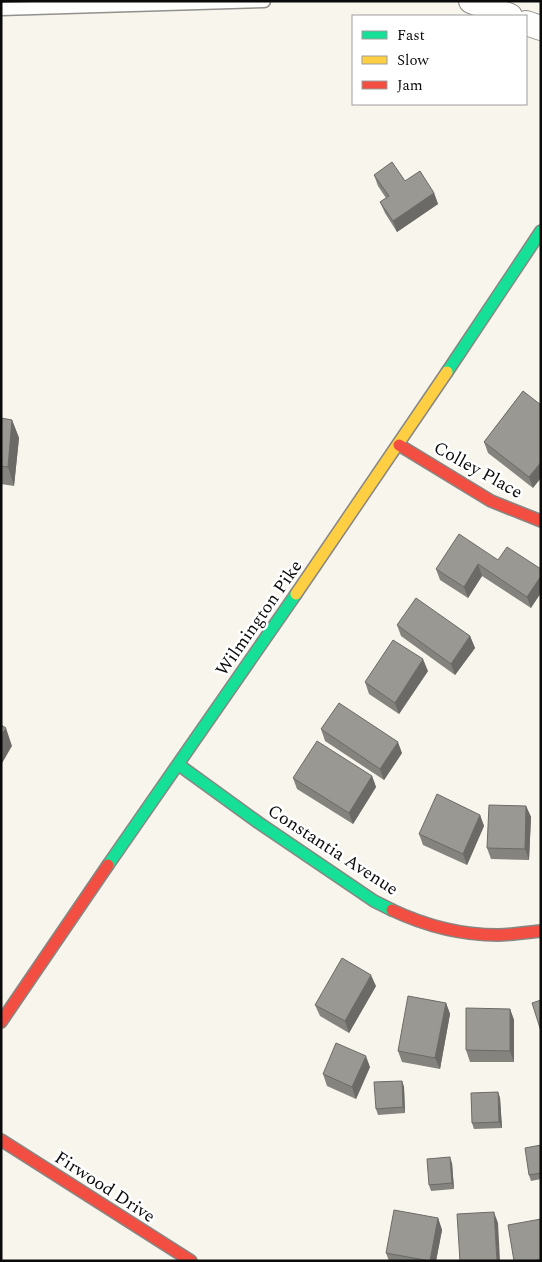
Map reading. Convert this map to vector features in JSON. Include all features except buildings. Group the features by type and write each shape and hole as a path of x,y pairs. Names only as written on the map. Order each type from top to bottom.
{"main road":[{"name":"Wilmington Pike","path":"1,1022 399,445 541,232"},
{"name":"Colley Place","path":"399,445 491,502 541,521"},
{"name":"Constantia Avenue","path":"179,765 259,823 374,901 418,922 455,932 498,935 541,930"},
{"name":"Firwood Drive","path":"1,1140 191,1261"}],"street":[{"path":"471,1 507,15"},
{"path":"527,23 541,28"}],"lane":[{"path":"1,9 264,1"}],"traffic: fast":[{"path":"447,372 541,231"},
{"path":"108,865 296,594"},
{"path":"179,765 259,823 374,901 392,910"}],"traffic: slow":[{"path":"296,594 447,372"}],"traffic: jam":[{"path":"399,445 491,501 541,521"},
{"path":"1,1022 108,865"},
{"path":"392,910 430,925 484,935 541,931"},
{"path":"1,1140 191,1261"}]}
